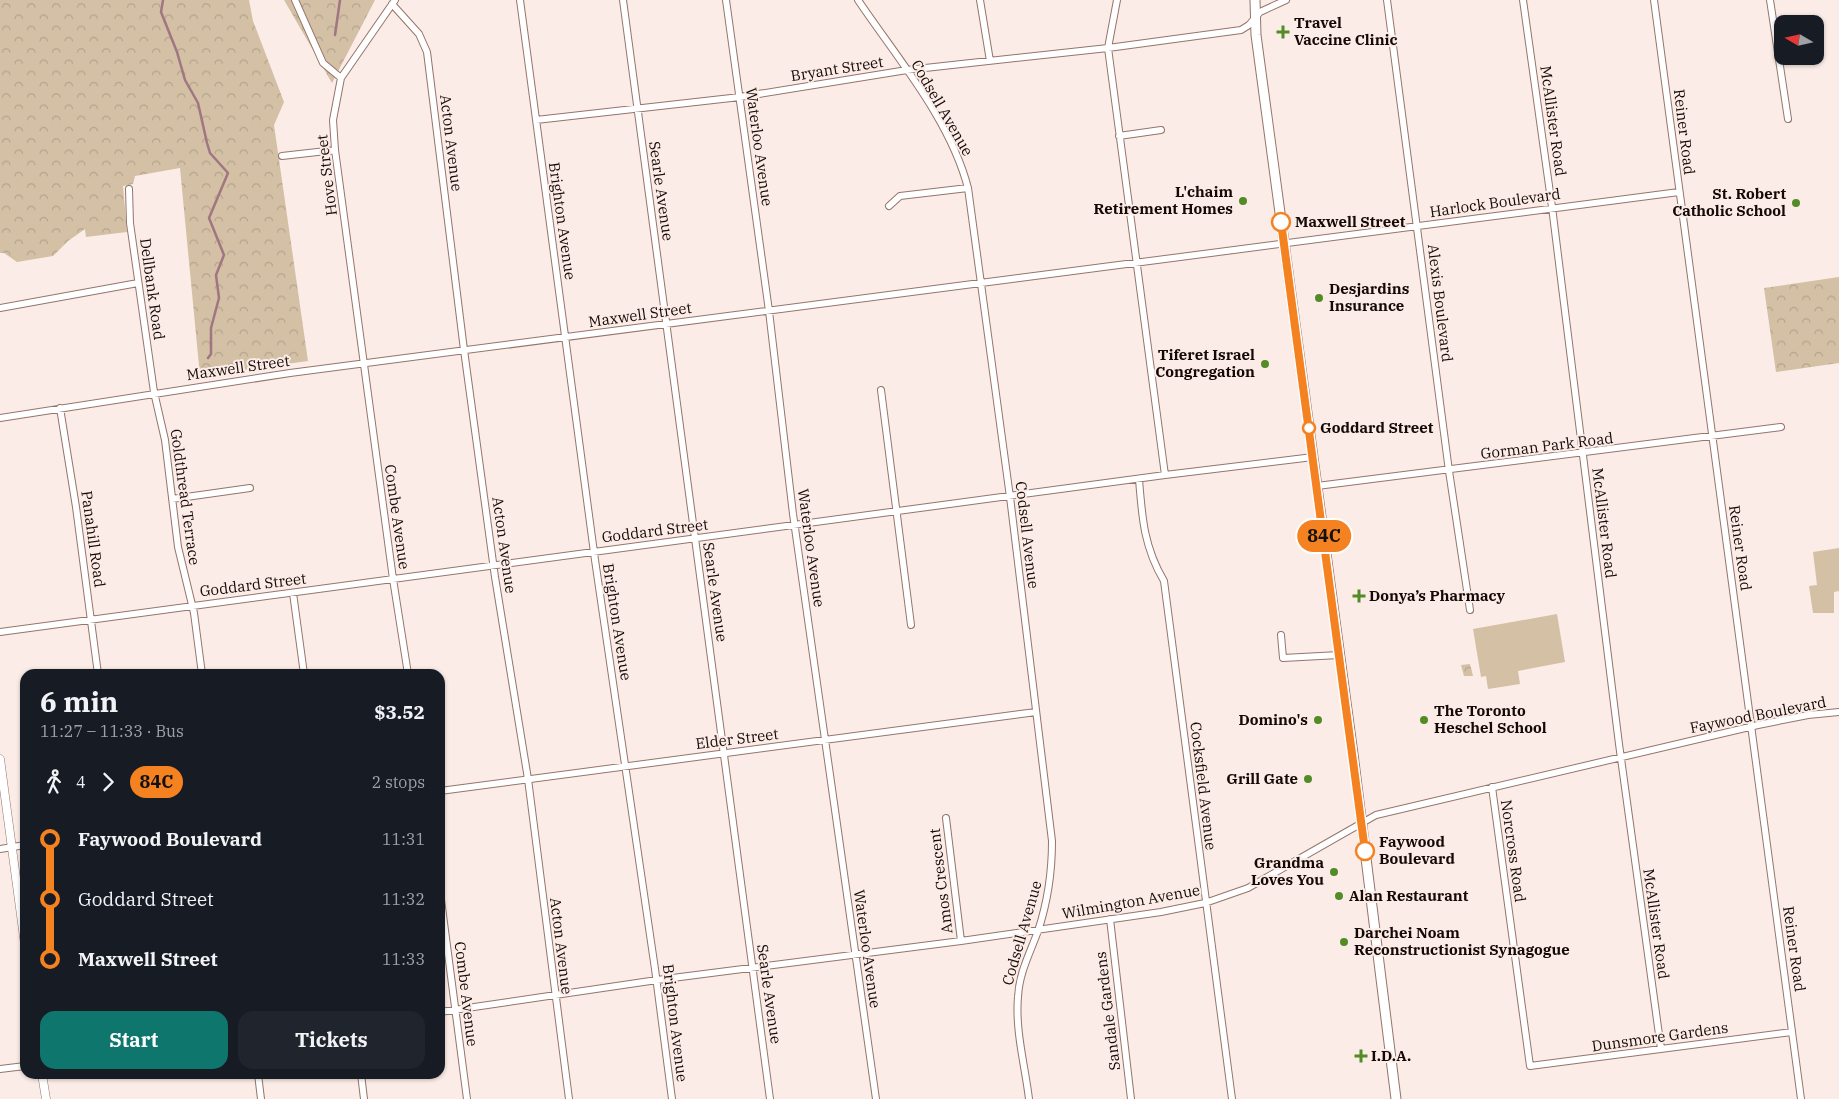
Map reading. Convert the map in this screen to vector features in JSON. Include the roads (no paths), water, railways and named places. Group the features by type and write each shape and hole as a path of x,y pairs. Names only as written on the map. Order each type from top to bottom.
{"main road":[{"path":"1255,0 1284,243 1396,1099"}],"street":[{"path":"295,0 324,63 341,78"},
{"name":"Brighton Avenue","path":"520,0 594,552 657,980 672,1099"},
{"name":"Searle Avenue","path":"623,0 770,1099"},
{"name":"Waterloo Avenue","path":"726,0 795,525 876,1099"},
{"name":"Codsell Avenue","path":"858,0 907,70 954,145 968,188 1010,497 1052,841 1050,889 1038,930 1022,971 1018,996 1018,1019 1029,1099"},
{"path":"980,0 990,61"},
{"path":"1117,0 1108,48 1165,475"},
{"name":"Bryant Street","path":"536,120 740,97 907,70 1108,48 1241,30 1270,6 1286,0"},
{"name":"Alexis Boulevard","path":"1387,0 1449,471 1470,610"},
{"name":"McAllister Road","path":"1523,0 1552,207 1621,757 1661,1049"},
{"name":"Reiner Road","path":"1654,0 1800,1099"},
{"path":"1770,0 1788,119"},
{"name":"Hove Street","path":"364,363 335,150 333,120 341,78 394,2"},
{"name":"Acton Avenue","path":"394,2 419,34 427,52 493,565 528,779 569,1099"},
{"path":"1119,136 1161,130"},
{"path":"282,156 335,150"},
{"path":"889,206 900,196 968,188"},
{"name":"Dellbank Road","path":"129,189 130,223 154,392"},
{"name":"Harlock Boulevard","path":"1284,243 1679,192"},
{"name":"Maxwell Street","path":"0,418 154,392 364,363 1284,243"},
{"path":"0,308 138,283"},
{"name":"Combe Avenue","path":"364,363 407,669"},
{"path":"881,390 898,511 911,625"},
{"name":"Goldthread Terrace","path":"154,392 166,440 181,564 192,605 201,669"},
{"name":"Panahill Road","path":"60,408 97,669"},
{"name":"Gorman Park Road","path":"1317,486 1583,454 1781,427"},
{"name":"Goddard Street","path":"0,632 1165,475 1313,457"},
{"name":"Cocksfield Avenue","path":"1139,479 1143,530 1153,562 1164,581 1232,1099"},
{"path":"172,499 250,488"},
{"path":"293,593 303,669"},
{"path":"1281,635 1283,658 1339,655"},
{"name":"Elder Street","path":"445,789 1036,712"},
{"name":"Faywood Boulevard","path":"1361,822 1376,815 1414,805 1621,757 1808,715 1839,712"},
{"path":"0,759 20,907"},
{"name":"Norcross Road","path":"1492,787 1530,1066"},
{"name":"Amos Crescent","path":"946,818 961,941"},
{"name":"Wilmington Avenue","path":"445,1011 657,980 961,941 1205,903 1248,888 1361,822"},
{"path":"0,849 20,846"},
{"name":"Sandale Gardens","path":"1110,919 1131,1099"},
{"name":"Combe Avenue","path":"445,929 467,1099"},
{"name":"Dunsmore Gardens","path":"1530,1066 1792,1032"},
{"path":"0,1068 20,1066"},
{"path":"43,1079 46,1099"},
{"path":"259,1079 262,1099"},
{"path":"362,1079 364,1099"}],"waterway":[{"path":"163,0 161,12 177,52 185,80 198,103 210,153 228,173 209,218 224,255 216,275 219,298 211,328 211,354 208,358"},
{"path":"335,35 340,0"}],"place":[{"name":"Travel Vaccine Clinic","path":"1283,32"},
{"name":"L'chaim Retirement Homes","path":"1243,201"},
{"name":"St. Robert Catholic School","path":"1796,203"},
{"name":"Maxwell Street","path":"1281,222"},
{"name":"Desjardins Insurance","path":"1319,298"},
{"name":"Tiferet Israel Congregation","path":"1265,364"},
{"name":"Goddard Street","path":"1309,428"},
{"name":"Donya’s Pharmacy","path":"1359,596"},
{"name":"Domino's","path":"1318,720"},
{"name":"The Toronto Heschel School","path":"1424,720"},
{"name":"Grill Gate","path":"1308,779"},
{"name":"Faywood Boulevard","path":"1365,851"},
{"name":"Grandma Loves You","path":"1334,872"},
{"name":"Alan Restaurant","path":"1339,896"},
{"name":"Darchei Noam Reconstructionist Synagogue","path":"1344,942"},
{"name":"I.D.A.","path":"1361,1056"}]}
